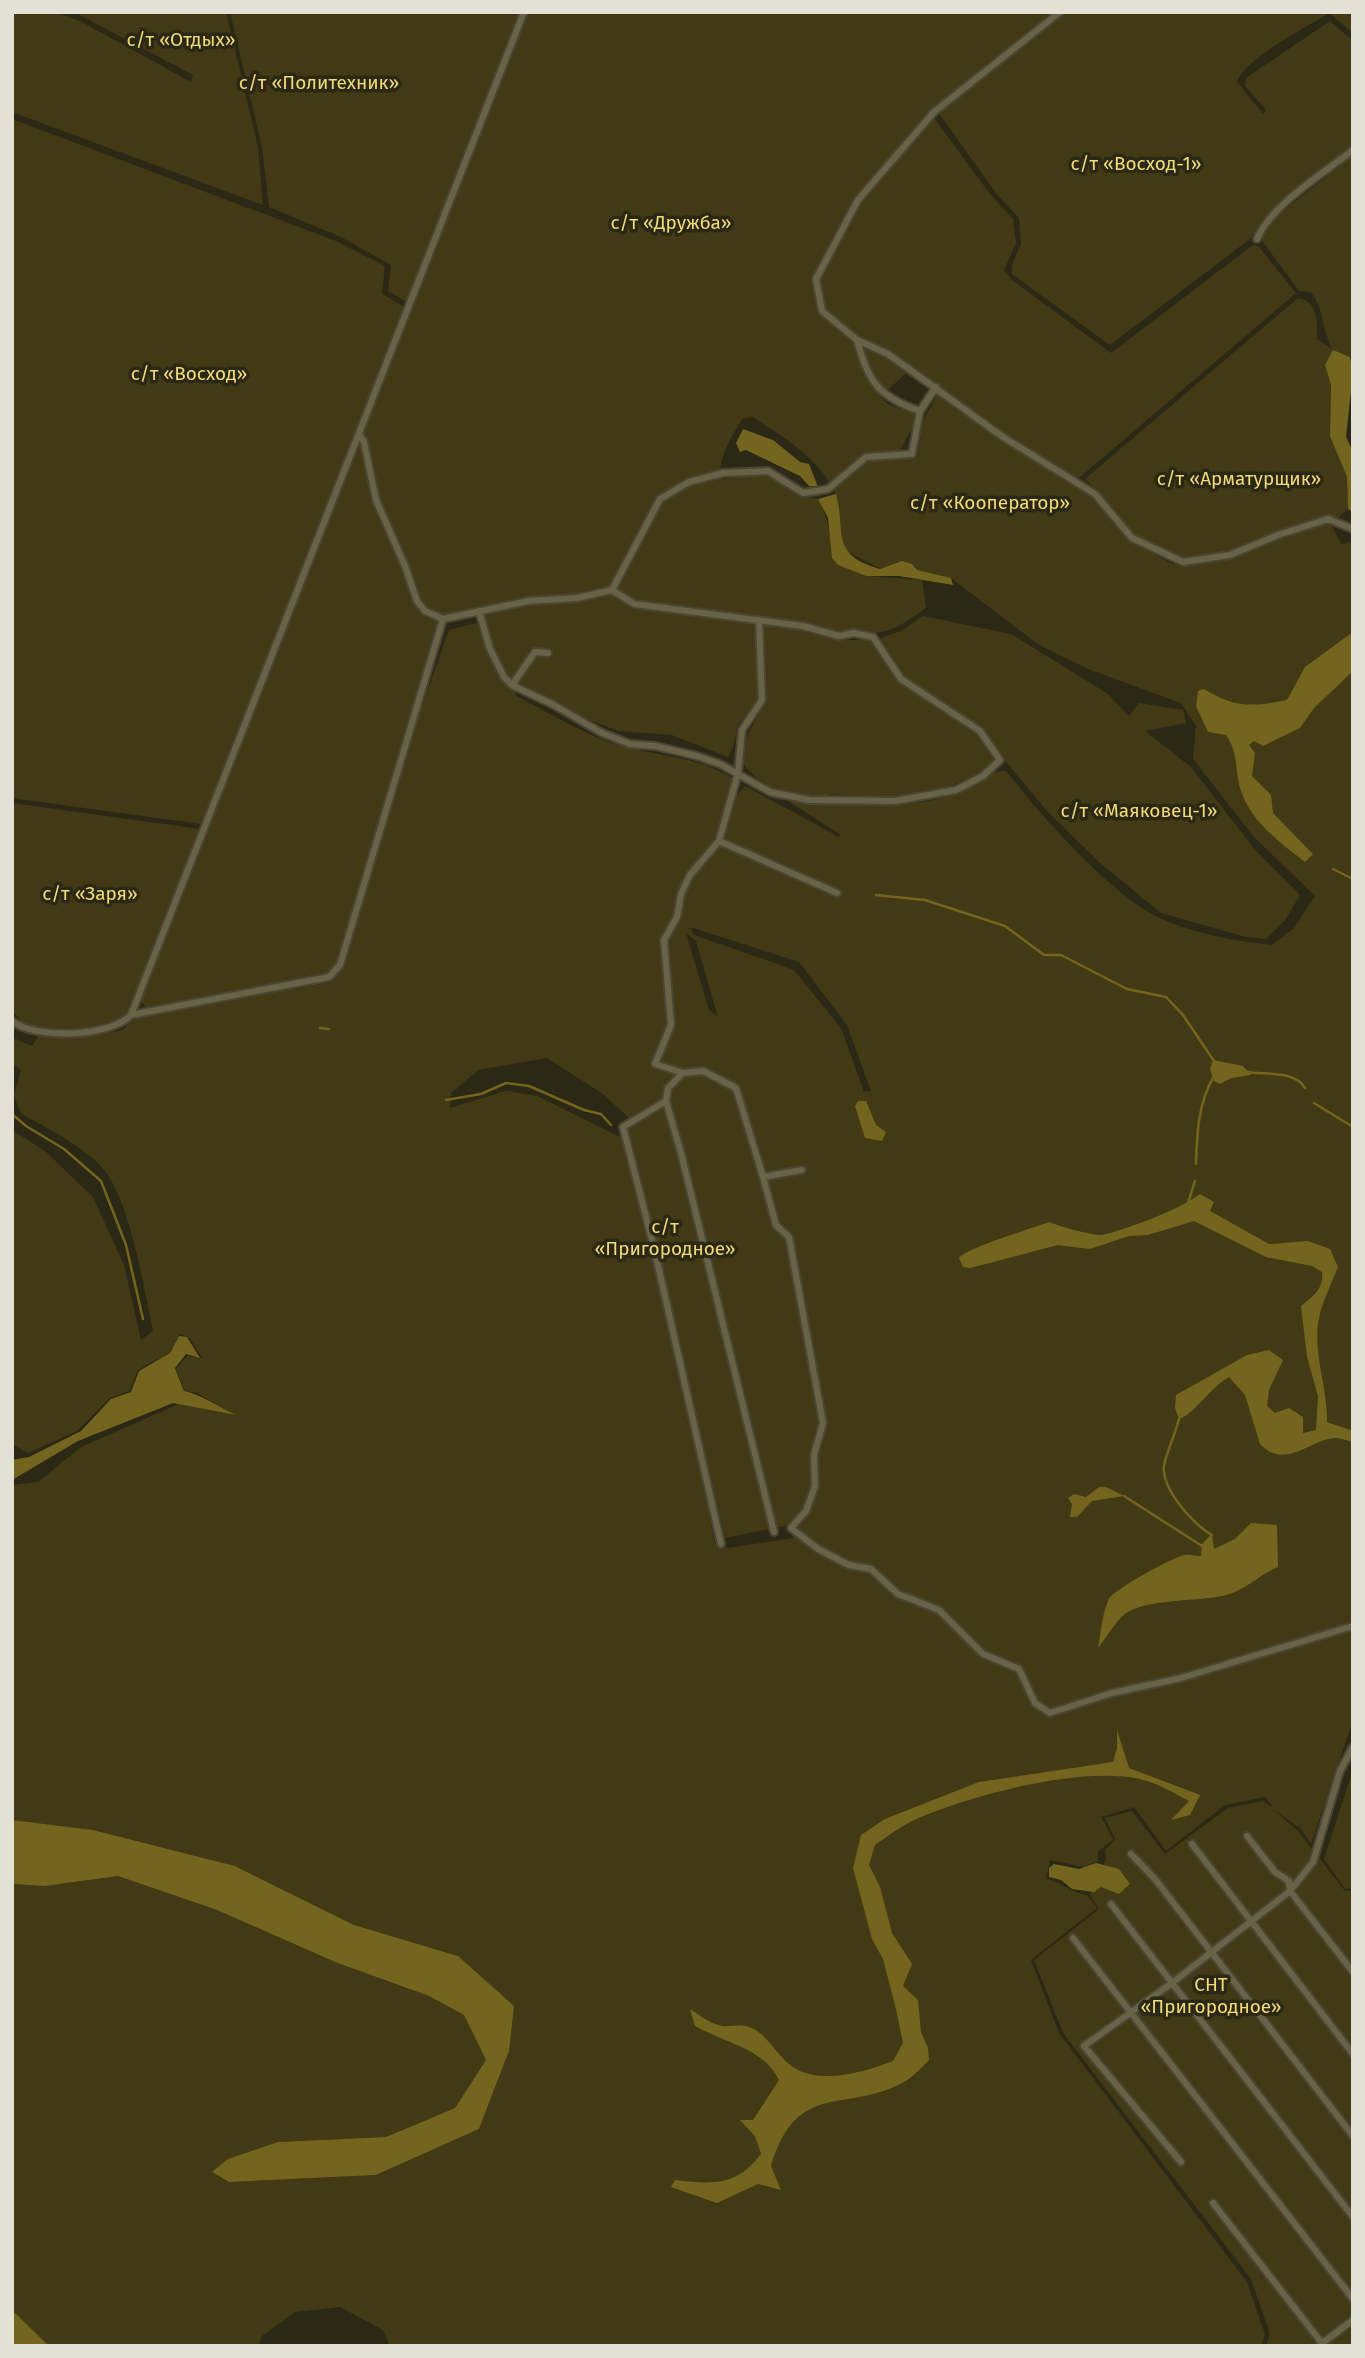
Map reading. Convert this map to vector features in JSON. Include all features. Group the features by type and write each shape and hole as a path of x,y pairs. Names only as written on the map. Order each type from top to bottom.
{"street":[{"path":"12,1021 26,1030 96,1033 125,1021 131,1015 524,12"},
{"path":"1060,12 934,112 858,200 816,279 822,311 857,340 888,354 1003,437 1095,494 1132,538 1183,562 1230,555 1278,535 1328,519 1353,529"},
{"path":"1257,239 1265,223 1283,206 1353,150"},
{"path":"857,340 863,363 877,387 888,399 920,411"},
{"path":"612,590 660,499 689,482 748,470 768,471 803,493 828,489 866,457 912,454 920,411 936,387"},
{"path":"359,434 364,442 376,500 405,565 416,601 425,611 443,619 479,611 528,601 578,598 612,590 634,604 803,626 839,636 854,633 873,637 901,678 980,731 1000,760 983,776 956,790 895,801 809,800 770,792 738,773 697,756 655,746 630,744 601,733 554,705 512,685 504,677 490,649 479,611"},
{"path":"131,1015 329,977 340,965 443,619"},
{"path":"759,620 762,700 742,730 738,773 719,841 690,875 681,894 677,917 664,940 671,1025 655,1064 683,1073 703,1071 736,1088 776,1225 789,1237 823,1423 814,1455 815,1486 806,1511 791,1528 818,1549 849,1565 872,1569 898,1594 939,1610 983,1654 1019,1669 1035,1703 1050,1713 1112,1693 1181,1678 1353,1626"},
{"path":"512,685 535,652 548,653"},
{"path":"719,841 837,893"},
{"path":"683,1073 668,1088 666,1101 774,1532"},
{"path":"666,1101 623,1127 655,1252 721,1544"},
{"path":"763,1177 803,1170"},
{"path":"1181,2162 1084,2046 1172,1983 1290,1891 1313,1863 1340,1771 1353,1747"},
{"path":"1247,1836 1275,1872 1289,1881 1290,1891 1353,1972"},
{"path":"1192,1844 1353,2054"},
{"path":"1131,1854 1211,1951 1353,2136"},
{"path":"1111,1905 1353,2217"},
{"path":"1073,1938 1353,2300"},
{"path":"1213,2203 1321,2344 1353,2320"}],"green space":[{"name":"с/т «Отдых»","path":"12,12 54,12 80,21 191,82 193,75 74,12 226,12 258,147 263,205 12,112"},
{"name":"с/т «Политехник»","path":"230,12 519,12 407,302 388,291 391,265 341,237 269,207 262,147"},
{"path":"528,12 1052,12 929,111 990,194 1013,219 1016,243 1004,270 1012,280 1111,353 1253,245 1259,247 1296,293 1073,483 1094,496 1114,517 1129,540 1174,565 1176,557 1135,535 1085,479 1298,298 1305,300 1313,308 1317,320 1317,339 1332,349 1311,292 1299,291 1260,238 1267,224 1353,155 1353,353 1350,357 1341,353 1325,365 1331,385 1330,436 1347,477 1348,509 1331,524 1341,544 1353,541 1353,1720 1311,1844 1301,1829 1273,1809 1298,1831 1345,1891 1353,1890 1353,2346 1266,2346 1270,2334 1251,2279 1063,2033 1034,1960 1099,1909 1090,1895 1106,1859 1105,1850 1115,1839 1105,1818 1132,1811 1165,1854 1228,1808 1263,1801 1273,1808 1265,1797 1225,1805 1166,1851 1134,1807 1101,1817 1113,1839 1098,1852 1098,1861 1084,1867 1050,1860 1046,1879 1087,1895 1097,1908 1031,1960 1059,2033 1247,2282 1265,2334 1261,2346 390,2346 383,2330 340,2307 295,2312 262,2336 258,2346 49,2346 12,2312 12,1884 45,1886 118,1876 217,1910 335,1962 429,1996 464,2015 486,2060 455,2108 386,2137 278,2142 212,2172 229,2182 376,2175 479,2129 509,2051 458,1956 354,1925 235,1866 93,1830 12,1820 12,1485 38,1482 81,1447 179,1404 235,1415 197,1393 185,1391 176,1369 187,1356 202,1358 190,1338 180,1334 169,1353 138,1370 129,1391 110,1398 77,1431 28,1453 12,1444 12,1130 45,1151 93,1197 124,1265 141,1340 153,1331 134,1242 118,1195 98,1163 61,1136 21,1114 14,1095 21,1070 12,1063 12,1038 32,1046 39,1035 95,1035 123,1030 134,1018 162,1012 161,1006 147,1009 140,1000","holes":["913,367 941,388 923,421 917,457 896,458 913,426 915,414 890,405 880,397","753,417 800,449 820,469 835,493 846,551 881,569 894,566 951,578 1039,645 1088,669 1181,703 1196,726 1193,759 1254,837 1315,896 1294,928 1272,945 1216,936 1162,919 1142,908 1099,874 1057,831 1006,771 991,774 952,795 921,802 890,805 828,804 829,794 898,796 940,789 981,771 1001,756 1047,811 1099,862 1161,913 1246,937 1266,939 1286,919 1300,895 1256,851 1191,767 1145,731 1186,723 1183,710 1139,703 1129,716 1108,694 1011,634 923,616 901,631 879,639 901,676 959,713 955,719 898,682 870,640 846,640 846,633 874,633 895,628 926,608 922,580 866,576 838,565 818,499 760,475 721,479 721,463 742,419","481,607 485,621 449,630 423,704 416,702 442,615","514,690 618,731 672,735 728,757 738,724 761,709 745,742 744,764 758,779 840,834 839,837 745,786 722,813 733,778 692,761 634,749 581,730 516,696","366,866 372,869 343,967 331,982 283,991 287,982 327,975 338,963","690,927 799,962 847,1025 871,1091 864,1092 841,1028 794,970 694,935","686,933 696,941 718,1017 709,1010","547,1058 603,1094 629,1118 624,1139 537,1096 506,1091 450,1108 451,1093 478,1070","701,1472 711,1477 725,1538 789,1525 793,1538 728,1548 715,1544"]},
{"name":"с/т «Восход-1»","path":"1067,12 1353,12 1353,33 1329,13 1264,53 1243,72 1237,82 1263,114 1266,110 1245,86 1246,78 1330,21 1353,41 1353,145 1285,200 1250,239 1110,345 1012,274 1012,265 1021,244 1019,218 995,192 938,112"},
{"name":"с/т «Восход»","path":"12,119 336,241 385,266 382,294 405,307 201,824 12,798"},
{"name":"с/т «Заря»","path":"12,803 200,829 127,1016 88,1027 53,1028 25,1025 12,1011"},
{"path":"1353,1770 1353,1888 1345,1889 1324,1859"}],"shaded area":[{"path":"1333,350 1350,357 1353,372 1346,437 1353,452 1353,512 1348,509 1347,477 1330,436 1331,385 1325,365"},
{"path":"743,429 773,440 800,462 809,464 818,487 809,486 800,476 746,450 740,452 736,443"},
{"path":"836,494 843,541 853,557 880,569 902,561 912,564 917,570 951,578 953,585 899,576 866,576 838,565 832,558 828,518 818,499"},
{"path":"1353,632 1353,671 1314,708 1300,728 1263,746 1254,741 1249,745 1255,753 1252,776 1271,795 1273,813 1313,854 1305,862 1266,830 1251,811 1240,788 1230,741 1226,735 1208,732 1196,706 1198,691 1204,689 1234,703 1263,704 1287,700 1305,667"},
{"path":"1213,1060 1243,1066 1251,1075 1231,1078 1220,1084 1214,1081 1210,1069"},
{"path":"858,1101 866,1101 876,1125 886,1132 882,1141 865,1138 855,1106"},
{"path":"1200,1194 1214,1202 1210,1211 1269,1244 1308,1241 1330,1249 1338,1267 1319,1317 1318,1349 1327,1422 1353,1431 1353,1442 1336,1438 1298,1452 1279,1455 1270,1452 1260,1444 1245,1395 1229,1377 1185,1416 1179,1419 1175,1408 1176,1395 1247,1355 1269,1350 1283,1360 1269,1390 1267,1406 1275,1413 1289,1408 1303,1417 1303,1433 1316,1430 1318,1396 1307,1357 1301,1306 1317,1292 1321,1283 1322,1272 1312,1266 1266,1257 1194,1221 1148,1235 1129,1236 1090,1249 1058,1245 970,1268 963,1267 959,1258 986,1244 1049,1222 1102,1235 1167,1212"},
{"path":"179,1336 187,1337 200,1358 186,1354 175,1368 184,1391 236,1415 173,1403 78,1441 12,1480 12,1460 29,1457 81,1431 111,1399 131,1392 139,1371 170,1353"},
{"path":"1099,1487 1106,1487 1124,1496 1092,1501 1077,1517 1070,1517 1072,1504 1068,1498 1074,1494 1086,1497"},
{"path":"1251,1523 1277,1525 1278,1567 1240,1590 1226,1595 1159,1603 1134,1609 1121,1617 1098,1648 1105,1610 1113,1595 1169,1561 1187,1555 1201,1556 1202,1546 1212,1535 1214,1549 1235,1539"},
{"path":"1117,1730 1129,1768 1200,1795 1190,1815 1171,1820 1189,1801 1153,1783 1115,1776 1087,1776 1026,1785 966,1801 916,1819 875,1845 869,1865 880,1887 892,1933 912,1964 903,1986 918,2000 921,2032 928,2048 929,2060 904,2082 883,2091 825,2103 809,2110 795,2121 782,2139 771,2166 781,2190 758,2184 717,2203 671,2187 675,2180 722,2181 733,2178 752,2165 761,2154 755,2136 740,2120 753,2120 779,2080 772,2069 753,2053 695,2026 690,2009 718,2025 754,2029 789,2064 812,2075 855,2073 893,2061 903,2043 896,2009 883,1959 872,1939 853,1868 861,1835 885,1819 979,1782 1113,1762 1117,1748"},
{"path":"12,1820 93,1830 235,1866 354,1925 458,1956 514,2006 509,2051 479,2129 376,2175 229,2182 212,2172 228,2159 278,2142 386,2137 455,2108 486,2060 464,2015 429,1996 335,1962 217,1910 118,1876 45,1886 12,1884"},
{"path":"1096,1863 1119,1869 1130,1884 1119,1894 1101,1887 1094,1892 1072,1889 1061,1880 1049,1877 1049,1868 1054,1864 1079,1869"},
{"path":"12,2312 16,2314 49,2346 12,2346"}],"waterway":[{"path":"1333,869 1353,879"},
{"path":"876,895 925,900 1005,926 1044,955 1061,955 1127,989 1166,997 1183,1015 1214,1061"},
{"path":"320,1028 329,1029"},
{"path":"1247,1072 1287,1076 1294,1078 1305,1088"},
{"path":"1196,1164 1202,1108 1214,1076"},
{"path":"446,1100 481,1094 506,1083 529,1086 584,1110 601,1114 611,1125"},
{"path":"1314,1103 1353,1127"},
{"path":"12,1114 26,1126 64,1149 101,1181 126,1245 143,1319"},
{"path":"1188,1203 1195,1181"},
{"path":"1124,1496 1202,1546 1212,1535 1186,1513 1166,1481 1165,1461 1179,1419"}],"park label":[{"name":"с/т «Дружба»","path":"671,222"},
{"name":"с/т «Арматурщик»","path":"1239,478"},
{"name":"с/т «Кооператор»","path":"990,502"},
{"name":"с/т «Маяковец-1»","path":"1139,810"},
{"name":"с/т «Пригородное»","path":"665,1237"},
{"name":"СНТ «Пригородное»","path":"1211,1995"}]}
